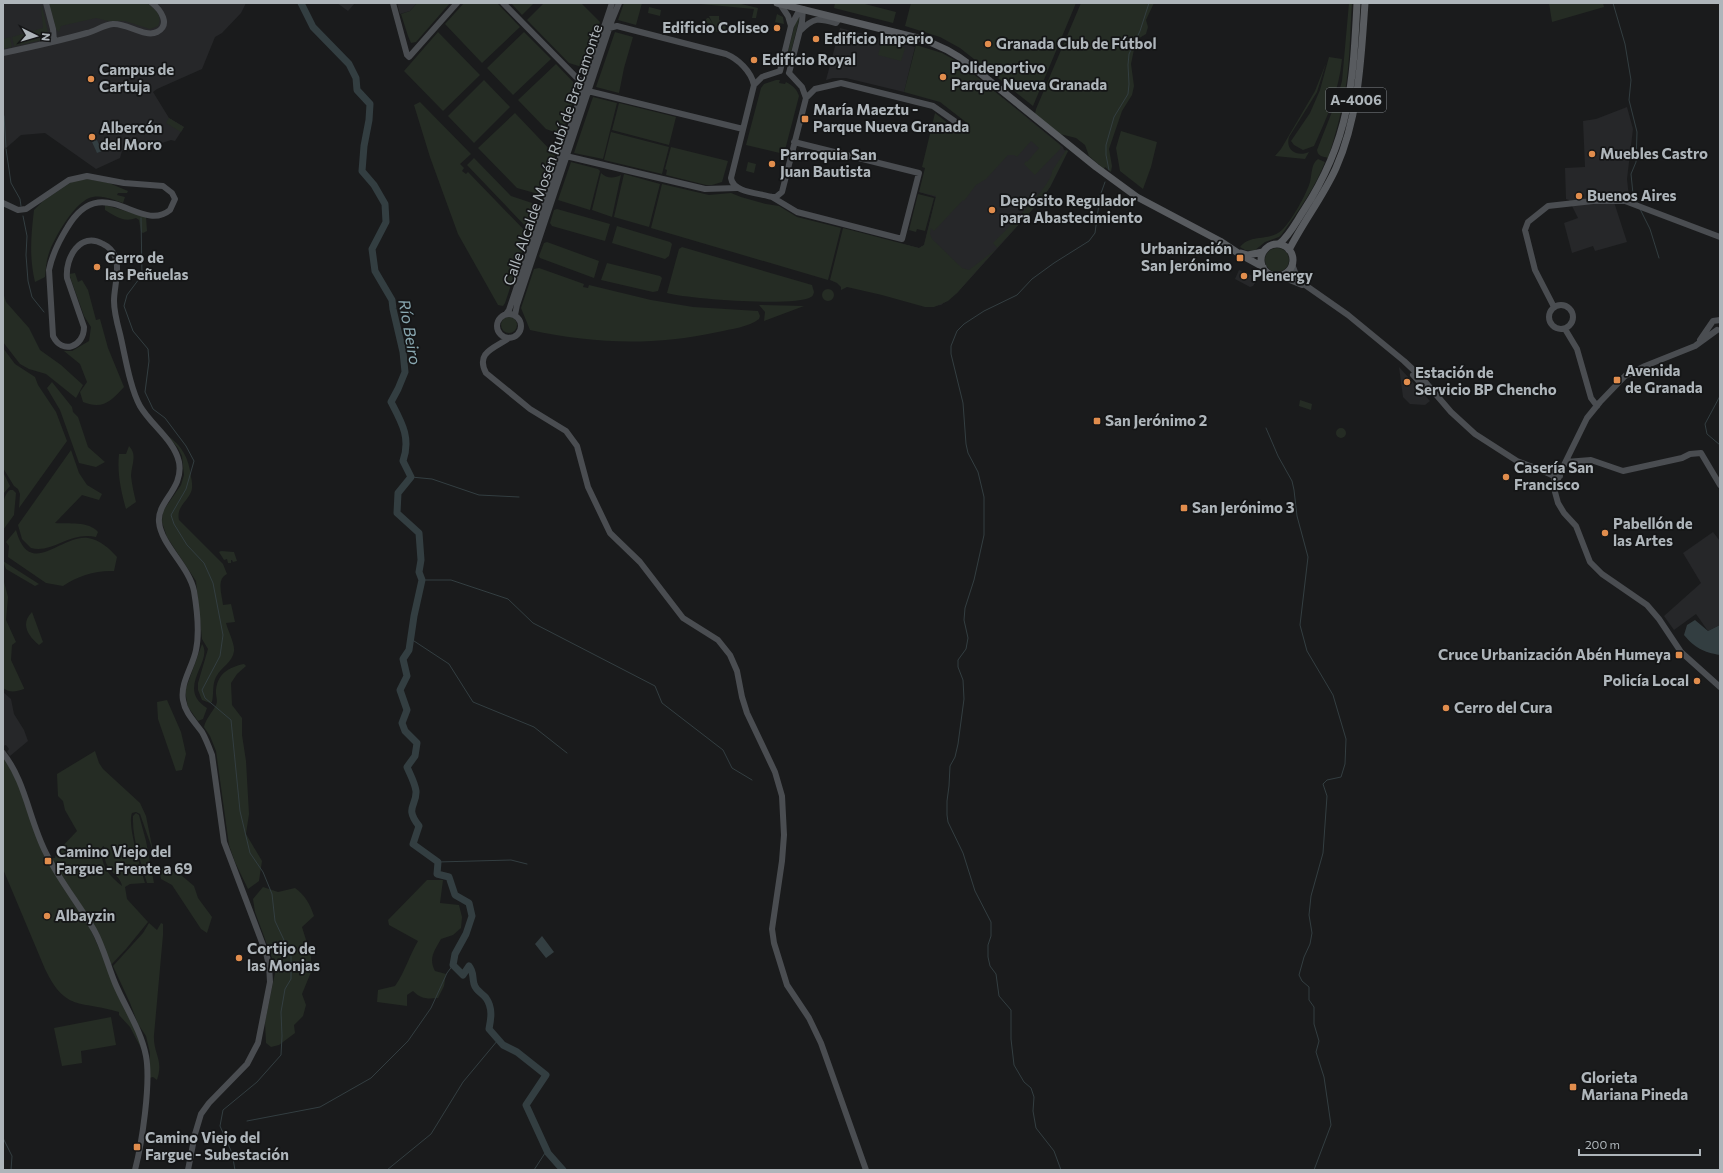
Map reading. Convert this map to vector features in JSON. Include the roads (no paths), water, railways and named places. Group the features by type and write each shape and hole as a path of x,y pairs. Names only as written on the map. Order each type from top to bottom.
{"main road":[{"path":"779,3 932,42 952,52 970,65 1113,180 1148,204 1209,235 1252,262 1263,267 1271,275 1280,276 1288,272 1293,259 1289,250 1279,244 1270,246 1263,252 1248,255 1239,253"},
{"name":"A-4006","path":"1279,244 1288,235 1322,181 1340,137 1347,114 1352,86 1357,3"},
{"name":"A-4006","path":"1289,250 1328,184 1346,142 1359,87 1364,3"},
{"path":"1263,252 1261,262 1263,267"}],"street":[{"path":"46,3 54,41"},
{"path":"3,53 89,33 112,24 125,25 146,33 156,33 162,27 164,18 162,13 153,3"},
{"path":"393,3 407,55 409,57 457,3"},
{"path":"503,3 576,78 585,84"},
{"name":"Calle Alcalde Mosén Rubí de Bracamonte","path":"506,314 509,310 612,3"},
{"name":"Calle Alcalde Mosén Rubí de Bracamonte","path":"515,315 515,309 566,156 609,28 619,3"},
{"path":"779,3 788,16 791,26"},
{"path":"801,9 800,31 790,70 784,75 781,68 791,26 801,9"},
{"path":"800,31 813,20 823,20 836,23 839,19"},
{"path":"612,20 617,26"},
{"path":"609,28 617,26 726,54 734,58 750,73 762,77"},
{"path":"404,43 410,48 417,48"},
{"path":"754,84 762,77 787,64 802,87 806,98"},
{"path":"720,188 731,178 754,84 750,73"},
{"path":"802,87 814,89 841,83 924,103 940,109 963,127"},
{"path":"787,205 782,192 806,98 814,89"},
{"path":"588,91 743,129"},
{"path":"566,156 705,189 737,188 772,197 797,212 903,235 919,173 794,142"},
{"path":"3,203 18,210 26,209 69,180 87,176 124,183 163,186 172,193 174,199 170,210 160,215 145,214 104,202 91,204 84,207 76,215 62,236 50,262 49,270 53,336 60,344 71,346 77,344 82,339 84,327 67,278 66,270 68,259 77,247 91,241 104,244 115,256 118,271 114,308 136,397 144,412 172,446 178,461 179,476 177,483 162,508 158,520 165,538 188,574 194,591 198,640 196,651 185,682 183,700 189,714 208,743 212,754 224,842 266,953 269,965 270,982 260,1033 254,1052 238,1075 209,1103 198,1120 188,1170"},
{"path":"731,178 732,182 737,188"},
{"path":"772,197 776,197 782,192"},
{"path":"1554,307 1535,270 1525,233 1528,222 1548,206 1593,201 1625,201 1720,237"},
{"path":"1292,264 1295,276 1303,285"},
{"path":"1280,276 1303,285 1348,315 1399,358 1428,391 1485,442 1517,461 1540,470 1557,473"},
{"path":"1562,305 1570,310 1573,317 1567,328 1556,329 1549,322 1549,314 1554,307 1562,305"},
{"path":"496,346 498,338 498,320 506,314 515,315 521,323 520,331 516,336 509,338 496,346 489,350 483,359 482,366 486,373 530,409 563,428 577,446 588,487 610,533 640,562 680,614 688,622 718,640 726,649 734,663 744,704 775,772 782,796 784,835 782,861 772,929 774,943 787,985 810,1018 821,1043 866,1170"},
{"path":"1695,346 1715,320 1720,320"},
{"path":"1712,324 1713,328 1719,330"},
{"path":"1567,328 1580,347 1594,396 1598,404"},
{"path":"1719,330 1695,346 1645,366 1625,376 1598,404 1587,418 1569,454 1557,473 1555,486 1556,498 1560,508 1576,526 1590,562 1602,574 1647,605 1659,618 1681,652 1720,687"},
{"path":"498,332 504,337 509,338"},
{"path":"1566,462 1591,460 1623,471 1682,458 1690,454 1701,453 1720,485"},
{"path":"1557,473 1566,462 1569,454"},
{"path":"3,753 14,770 22,787 46,853 95,931 115,984 140,1038 146,1056 147,1079 141,1134 134,1170"}],"waterway":[{"name":"Río Beiro","path":"301,3 313,27 349,64 356,78 357,90 370,104 362,171 374,185 385,204 386,222 372,249 375,271 392,300 403,352 405,372 391,402 402,424 406,438 403,461 411,477 398,493 397,513 419,533 421,560 419,572 422,580 414,616 409,650 403,659 407,676 400,690 407,710 402,723 405,731 417,743 415,756 407,767 414,782 416,791 416,796 412,807 412,815 419,826 413,844 438,862 437,874 449,877 455,895 469,903 472,916 466,934 455,954 453,965 463,975 469,966 471,968 475,986 486,998 490,1006 491,1017 489,1029 503,1045 517,1052 546,1075 526,1105 548,1153 563,1170"},
{"path":"1109,170 1106,145 1114,117 1128,94 1129,54 1140,31 1149,3"},
{"path":"1613,3 1625,44 1631,80 1629,100 1637,132 1636,162 1631,174 1633,194 1637,202"},
{"path":"4,116 6,147"},
{"path":"6,149 11,183 20,199 21,206"},
{"path":"1061,1170 1054,1151 1036,1128 1033,1111 1034,1097 1031,1088 1024,1082 1014,1065 1011,1039 1011,1010 999,996 996,974 990,966 988,957 991,922 975,891 963,853 948,822 947,815 950,766 955,757 958,744 964,699 963,680 958,667 958,660 966,649 968,638 964,620 965,608 974,580 984,535 984,497 978,472 968,453 966,444 963,403 951,354 951,346 957,331 964,324 984,311 1017,295 1032,279 1089,241 1095,233 1100,196 1105,182"},
{"path":"1640,209 1650,229 1659,258"},
{"path":"23,216 27,236 26,255 28,281 32,297 44,312"},
{"path":"141,218 142,275 127,295 124,306 133,331 148,349 149,361 145,392 153,409 165,418 186,446 194,461 186,489 171,515 174,524 187,545 204,563 213,583 223,635 220,656 202,690 205,698 231,720 240,811 250,853 263,872 272,894 275,921 291,955 291,979 285,989 281,1012 281,1055 257,1082 223,1110 220,1126 232,1153 235,1170"},
{"path":"1720,396 1705,424 1707,434 1720,445"},
{"path":"1266,428 1278,456 1292,481 1297,516 1308,557 1300,625 1307,651 1333,695 1346,739 1345,764 1341,777 1327,780 1323,784 1327,796 1323,853 1311,896 1309,915 1312,933 1310,944 1304,957 1299,975 1302,981 1309,987 1309,1000 1314,1007 1314,1024 1319,1041 1316,1052 1324,1077 1331,1125 1314,1170"},
{"path":"411,477 432,479 479,495 519,497"},
{"path":"422,580 451,580 508,599 533,623 655,686 662,703 723,750 732,768 752,780"},
{"path":"411,639 449,664 473,702 534,727 567,753"},
{"path":"438,862 511,860 527,864"},
{"path":"247,1121 320,1107 371,1078 408,1041 431,1008 447,973 453,965"},
{"path":"387,1170 431,1134 463,1082 498,1040"},
{"path":"3,1138 12,1156 11,1170"},
{"path":"534,1170 547,1150"}],"place":[{"name":"Edificio Coliseo","path":"777,28"},
{"name":"Edificio Imperio","path":"816,39"},
{"name":"Granada Club de Fútbol","path":"988,44"},
{"name":"Edificio Royal","path":"754,60"},
{"name":"Polideportivo Parque Nueva Granada","path":"943,77"},
{"name":"Campus de Cartuja","path":"91,79"},
{"name":"María Maeztu - Parque Nueva Granada","path":"805,119"},
{"name":"Albercón del Moro","path":"92,137"},
{"name":"Muebles Castro","path":"1592,154"},
{"name":"Parroquia San Juan Bautista","path":"772,164"},
{"name":"Buenos Aires","path":"1579,196"},
{"name":"Depósito Regulador para Abastecimiento","path":"992,210"},
{"name":"Urbanización San Jerónimo","path":"1240,258"},
{"name":"Cerro de las Peñuelas","path":"97,267"},
{"name":"Plenergy","path":"1244,276"},
{"name":"Avenida de Granada","path":"1617,380"},
{"name":"Estación de Servicio BP Chencho","path":"1407,382"},
{"name":"San Jerónimo 2","path":"1097,421"},
{"name":"Casería San Francisco","path":"1506,477"},
{"name":"San Jerónimo 3","path":"1184,508"},
{"name":"Pabellón de las Artes","path":"1605,533"},
{"name":"Cruce Urbanización Abén Humeya","path":"1679,655"},
{"name":"Policía Local","path":"1697,681"},
{"name":"Cerro del Cura","path":"1446,708"},
{"name":"Camino Viejo del Fargue - Frente a 69","path":"48,861"},
{"name":"Albayzin","path":"47,916"},
{"name":"Cortijo de las Monjas","path":"239,958"},
{"name":"Glorieta Mariana Pineda","path":"1573,1087"},
{"name":"Camino Viejo del Fargue - Subestación","path":"137,1147"}]}
